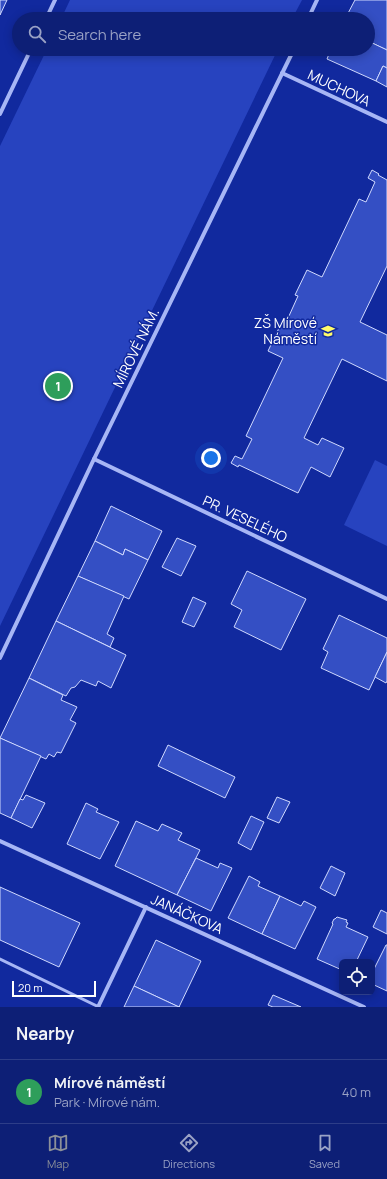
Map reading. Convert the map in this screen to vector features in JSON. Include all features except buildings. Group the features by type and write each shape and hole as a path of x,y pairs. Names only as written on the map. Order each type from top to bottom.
{"street":[{"path":"49,12 55,0"},
{"path":"311,12 317,0"},
{"path":"0,114 28,56"},
{"name":"MÍROVÉ NÁM.","path":"0,658 94,460 290,56"},
{"name":"MUCHOVA","path":"282,73 387,122"},
{"name":"PR. VESELÉHO","path":"94,460 387,599"},
{"name":"JANÁČKOVA","path":"0,841 364,1007"},
{"path":"99,1007 146,907"}],"lane":[{"path":"0,959 99,1007"}],"shaded area":[{"path":"70,0 302,0 296,12 64,12"},
{"path":"44,56 275,56 0,626 0,146"},
{"path":"375,460 387,466 387,546 344,525"}],"place":[{"name":"ZŠ Mírové Náměstí","path":"328,331"},
{"name":"Mírové náměstí","path":"58,386"}]}
